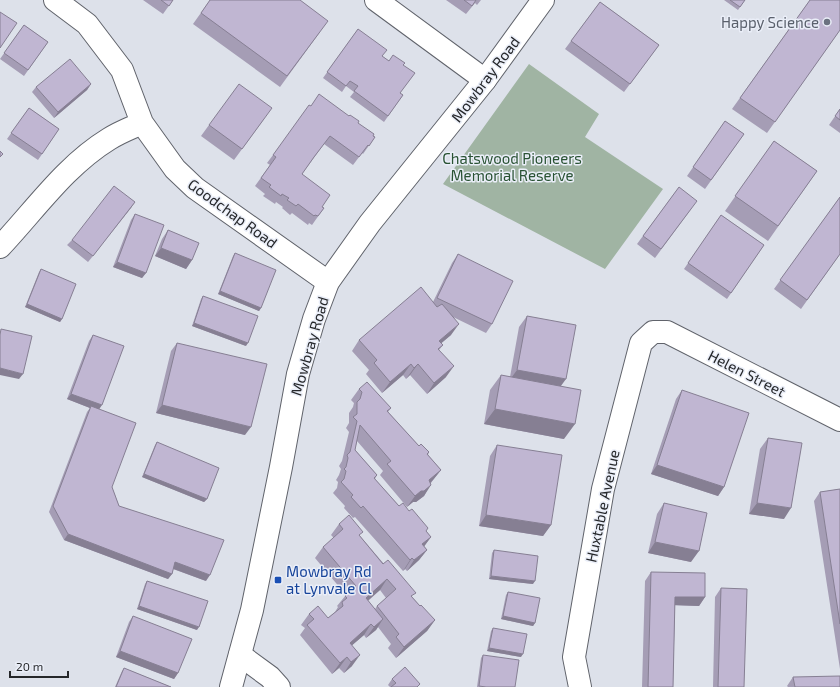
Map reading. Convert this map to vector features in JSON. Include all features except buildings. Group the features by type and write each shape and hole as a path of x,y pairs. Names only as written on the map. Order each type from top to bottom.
{"street":[{"name":"Goodchap Road","path":"55,0 87,24 122,70 142,123 175,169 194,188 328,282"},
{"path":"376,0 485,80"},
{"name":"Mowbray Road","path":"231,687 252,610 298,374 314,319 328,282 370,223 485,80 543,0"},
{"path":"0,247 62,177 107,140 142,123"},
{"name":"Helen Street","path":"653,332 667,332 840,420"},
{"name":"Huxtable Avenue","path":"580,687 574,657 602,489 641,343 653,332"},
{"path":"240,655 270,677 279,687"}],"green space":[{"name":"Chatswood Pioneers Memorial Reserve","path":"529,64 599,114 585,137 663,189 605,269 443,184"}],"place":[{"name":"Happy Science","path":"827,22"},
{"name":"Mowbray Rd at Lynvale Cl","path":"278,580"}]}
